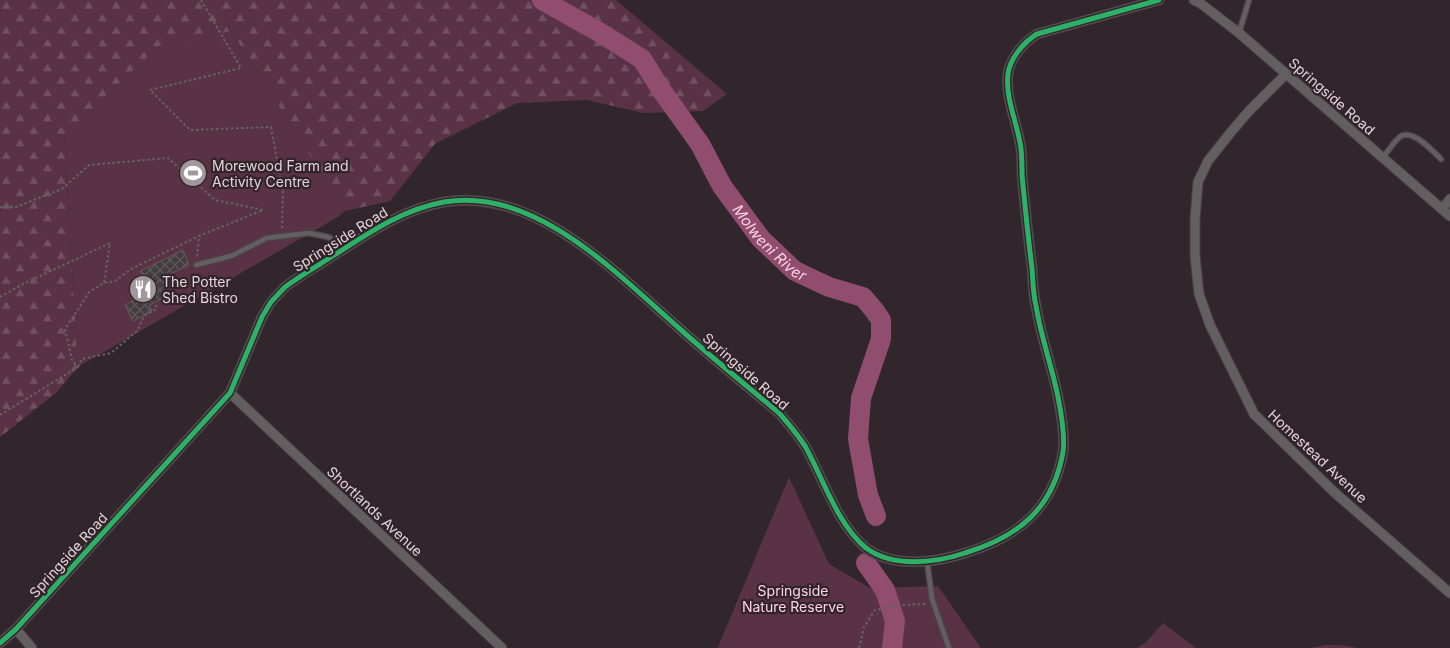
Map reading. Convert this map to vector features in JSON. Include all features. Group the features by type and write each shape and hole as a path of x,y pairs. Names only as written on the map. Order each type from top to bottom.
{"street":[{"name":"Springside Road","path":"0,643 16,629 230,393 262,317 271,302 293,282 396,218 422,207 446,201 471,201 515,208 542,219 586,249 779,412 794,429 836,508 854,536 874,553 893,559 927,561 980,549 1005,538 1021,527 1034,514 1047,496 1057,474 1063,450 1058,397 1036,306 1021,148 1008,91 1009,68 1027,41 1038,34 1158,0"},
{"name":"Springside Road","path":"1194,0 1200,2 1239,33 1450,216"},
{"name":"Homestead Avenue","path":"1286,74 1249,111 1203,171 1197,188 1195,219 1195,256 1199,294 1210,326 1254,414 1334,492 1450,593"},
{"path":"1442,209 1450,199"},
{"name":"Shortlands Avenue","path":"230,393 502,648"},
{"path":"16,629 32,648"}],"lane":[{"path":"1239,33 1249,0"},
{"path":"1382,158 1401,136 1408,134 1415,136 1442,158"},
{"path":"196,265 231,256 267,238 282,236 314,233 328,237 348,247"},
{"path":"927,561 933,603 949,648"}],"path":[{"path":"201,0 242,68 150,90 190,130 271,127 283,192 282,236"},
{"path":"0,207 16,207 62,189 89,165 168,158 216,200 263,210 199,236 131,270 115,281 104,282 90,291 65,329 72,360 78,367"},
{"path":"196,265 199,236"},
{"path":"0,297 21,285 110,243 104,282"},
{"path":"0,415 78,367 82,360 111,353 136,331 144,316 156,309 156,305"},
{"path":"859,648 864,627 875,610 902,605 933,603"}],"green space":[{"path":"0,0 616,0 727,94 703,111 643,113 587,100 517,103 435,144 390,201 345,211 231,31 64,135 78,367 56,393 0,437"},
{"name":"Morewood Farm and Activity Centre","path":"231,31 345,211 338,217 78,367 64,135 159,46"},
{"name":"Springside Nature Reserve","path":"789,477 829,564 870,588 938,586 981,648 719,648"},
{"path":"1163,623 1196,648 1137,648 1146,642"},
{"path":"1325,645 1341,645 1358,648 1310,648"}],"building":[{"path":"183,250 189,265 162,278 170,295 149,305 152,311 133,321 125,305 136,299 135,292 148,285 140,271"}],"waterway":[{"name":"Molweni River","path":"542,0 642,59 662,91 700,144 722,186 761,239 795,271 829,287 863,297 881,320 881,339 861,398 858,439 868,495 876,516"},
{"name":"Molweni River","path":"866,563 885,590 895,621 892,648"}],"cycle path":[{"path":"0,643 16,629 230,393 262,317 271,302 285,287 388,222 415,210 444,202 478,201 511,208 542,221 573,239 602,261 779,413 805,446 839,514 856,538 866,548 889,559 914,562 928,561 965,553 1001,538 1017,529 1042,505 1051,490 1063,452 1058,397 1034,297 1021,149 1008,93 1009,68 1018,51 1037,34 1159,0"}],"place":[{"name":"Morewood Farm and Activity Centre","path":"193,173"},
{"name":"The Potter Shed Bistro","path":"143,289"}]}
